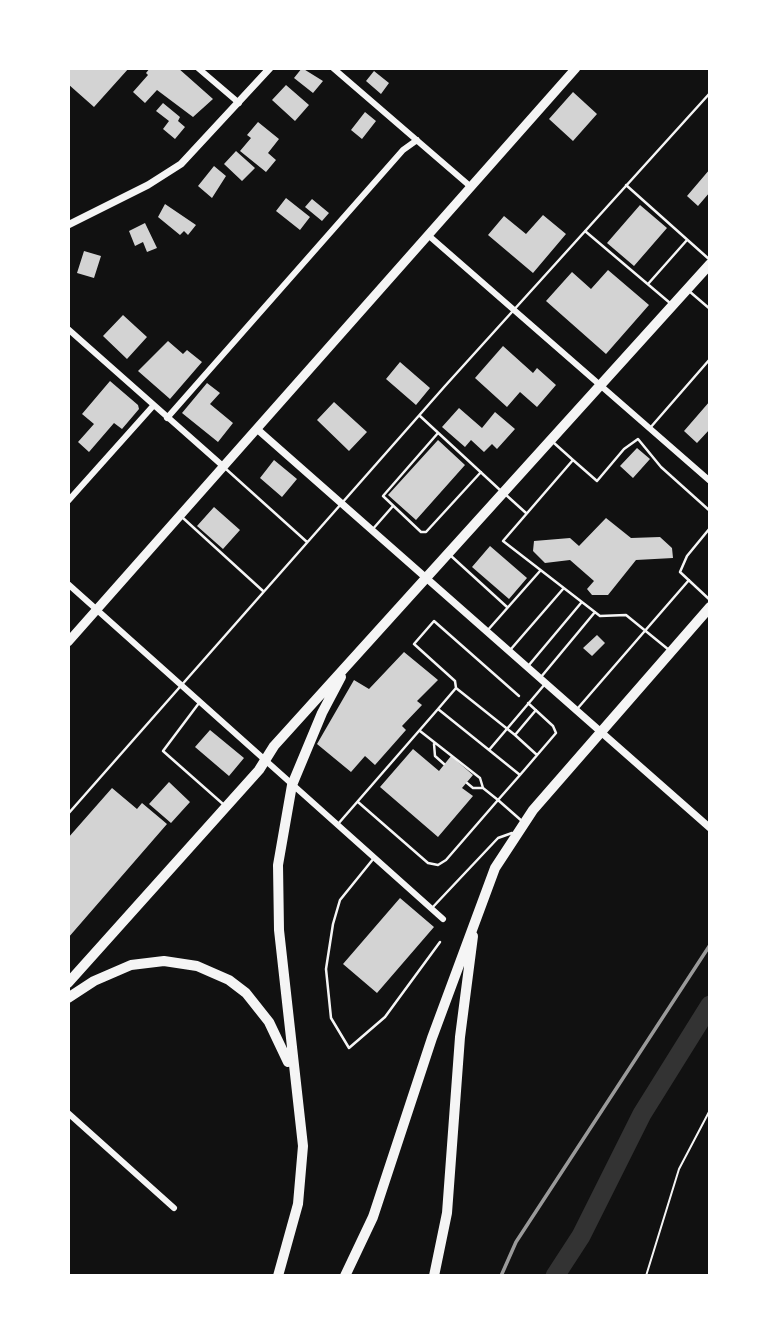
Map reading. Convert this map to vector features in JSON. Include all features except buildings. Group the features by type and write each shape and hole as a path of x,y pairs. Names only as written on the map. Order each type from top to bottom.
{"main road":[{"path":"68,642 576,68"},
{"path":"68,984 265,762 274,746 710,262"},
{"path":"345,1276 377,1205 476,915 495,868 523,822 710,607"},
{"path":"278,1276 292,1236 302,1174 301,1114 295,1083 277,894 281,831 292,785 322,713 348,665"},
{"path":"434,1276 447,1213 460,1037 476,915"},
{"path":"68,998 113,972 145,962 181,962 212,971 246,993 259,1007 281,1042 295,1083"}],"street":[{"path":"198,68 239,103"},
{"path":"68,225 167,175 194,153 270,68"},
{"path":"332,68 471,187"},
{"path":"167,418 394,160 417,140"},
{"path":"428,235 708,477"},
{"path":"68,329 150,408 167,418 224,467"},
{"path":"68,501 150,408"},
{"path":"257,429 710,828"},
{"path":"68,584 443,919"},
{"path":"68,1113 174,1208"}],"lane":[{"path":"68,814 419,416 710,93"},
{"path":"626,185 710,262"},
{"path":"585,231 672,305"},
{"path":"648,284 687,240"},
{"path":"687,289 710,309"},
{"path":"649,428 709,360"},
{"path":"419,416 526,513"},
{"path":"438,433 384,494 421,532 426,532 481,472"},
{"path":"551,440 597,481 624,449 638,439 661,467 710,511"},
{"path":"573,460 503,541 600,616 626,615 646,628 671,651"},
{"path":"224,467 307,543"},
{"path":"372,530 393,506"},
{"path":"181,516 264,592"},
{"path":"710,528 687,556 680,572 710,600"},
{"path":"449,554 507,607"},
{"path":"486,632 540,571"},
{"path":"576,711 689,580"},
{"path":"509,652 562,589"},
{"path":"527,668 581,603"},
{"path":"489,750 528,703 595,612"},
{"path":"519,696 434,621 414,644 455,681 456,688 537,755"},
{"path":"337,825 456,688"},
{"path":"199,703 163,751 226,807"},
{"path":"358,802 428,863 438,865 446,860 556,733 554,726 528,703"},
{"path":"438,709 520,775"},
{"path":"514,736 536,710"},
{"path":"420,731 434,744 444,747 480,778 483,788 523,822"},
{"path":"434,744 435,756 444,764"},
{"path":"467,783 473,788 483,788"},
{"path":"431,909 498,838 517,832"},
{"path":"374,858 340,900 326,969 331,1017 349,1048 385,1017 440,942"}],"path":[{"path":"646,1276 679,1169 710,1110"}],"waterway":[{"path":"555,1276 581,1236 642,1114 710,1005"}],"railway":[{"path":"501,1276 516,1242 710,945"}]}
